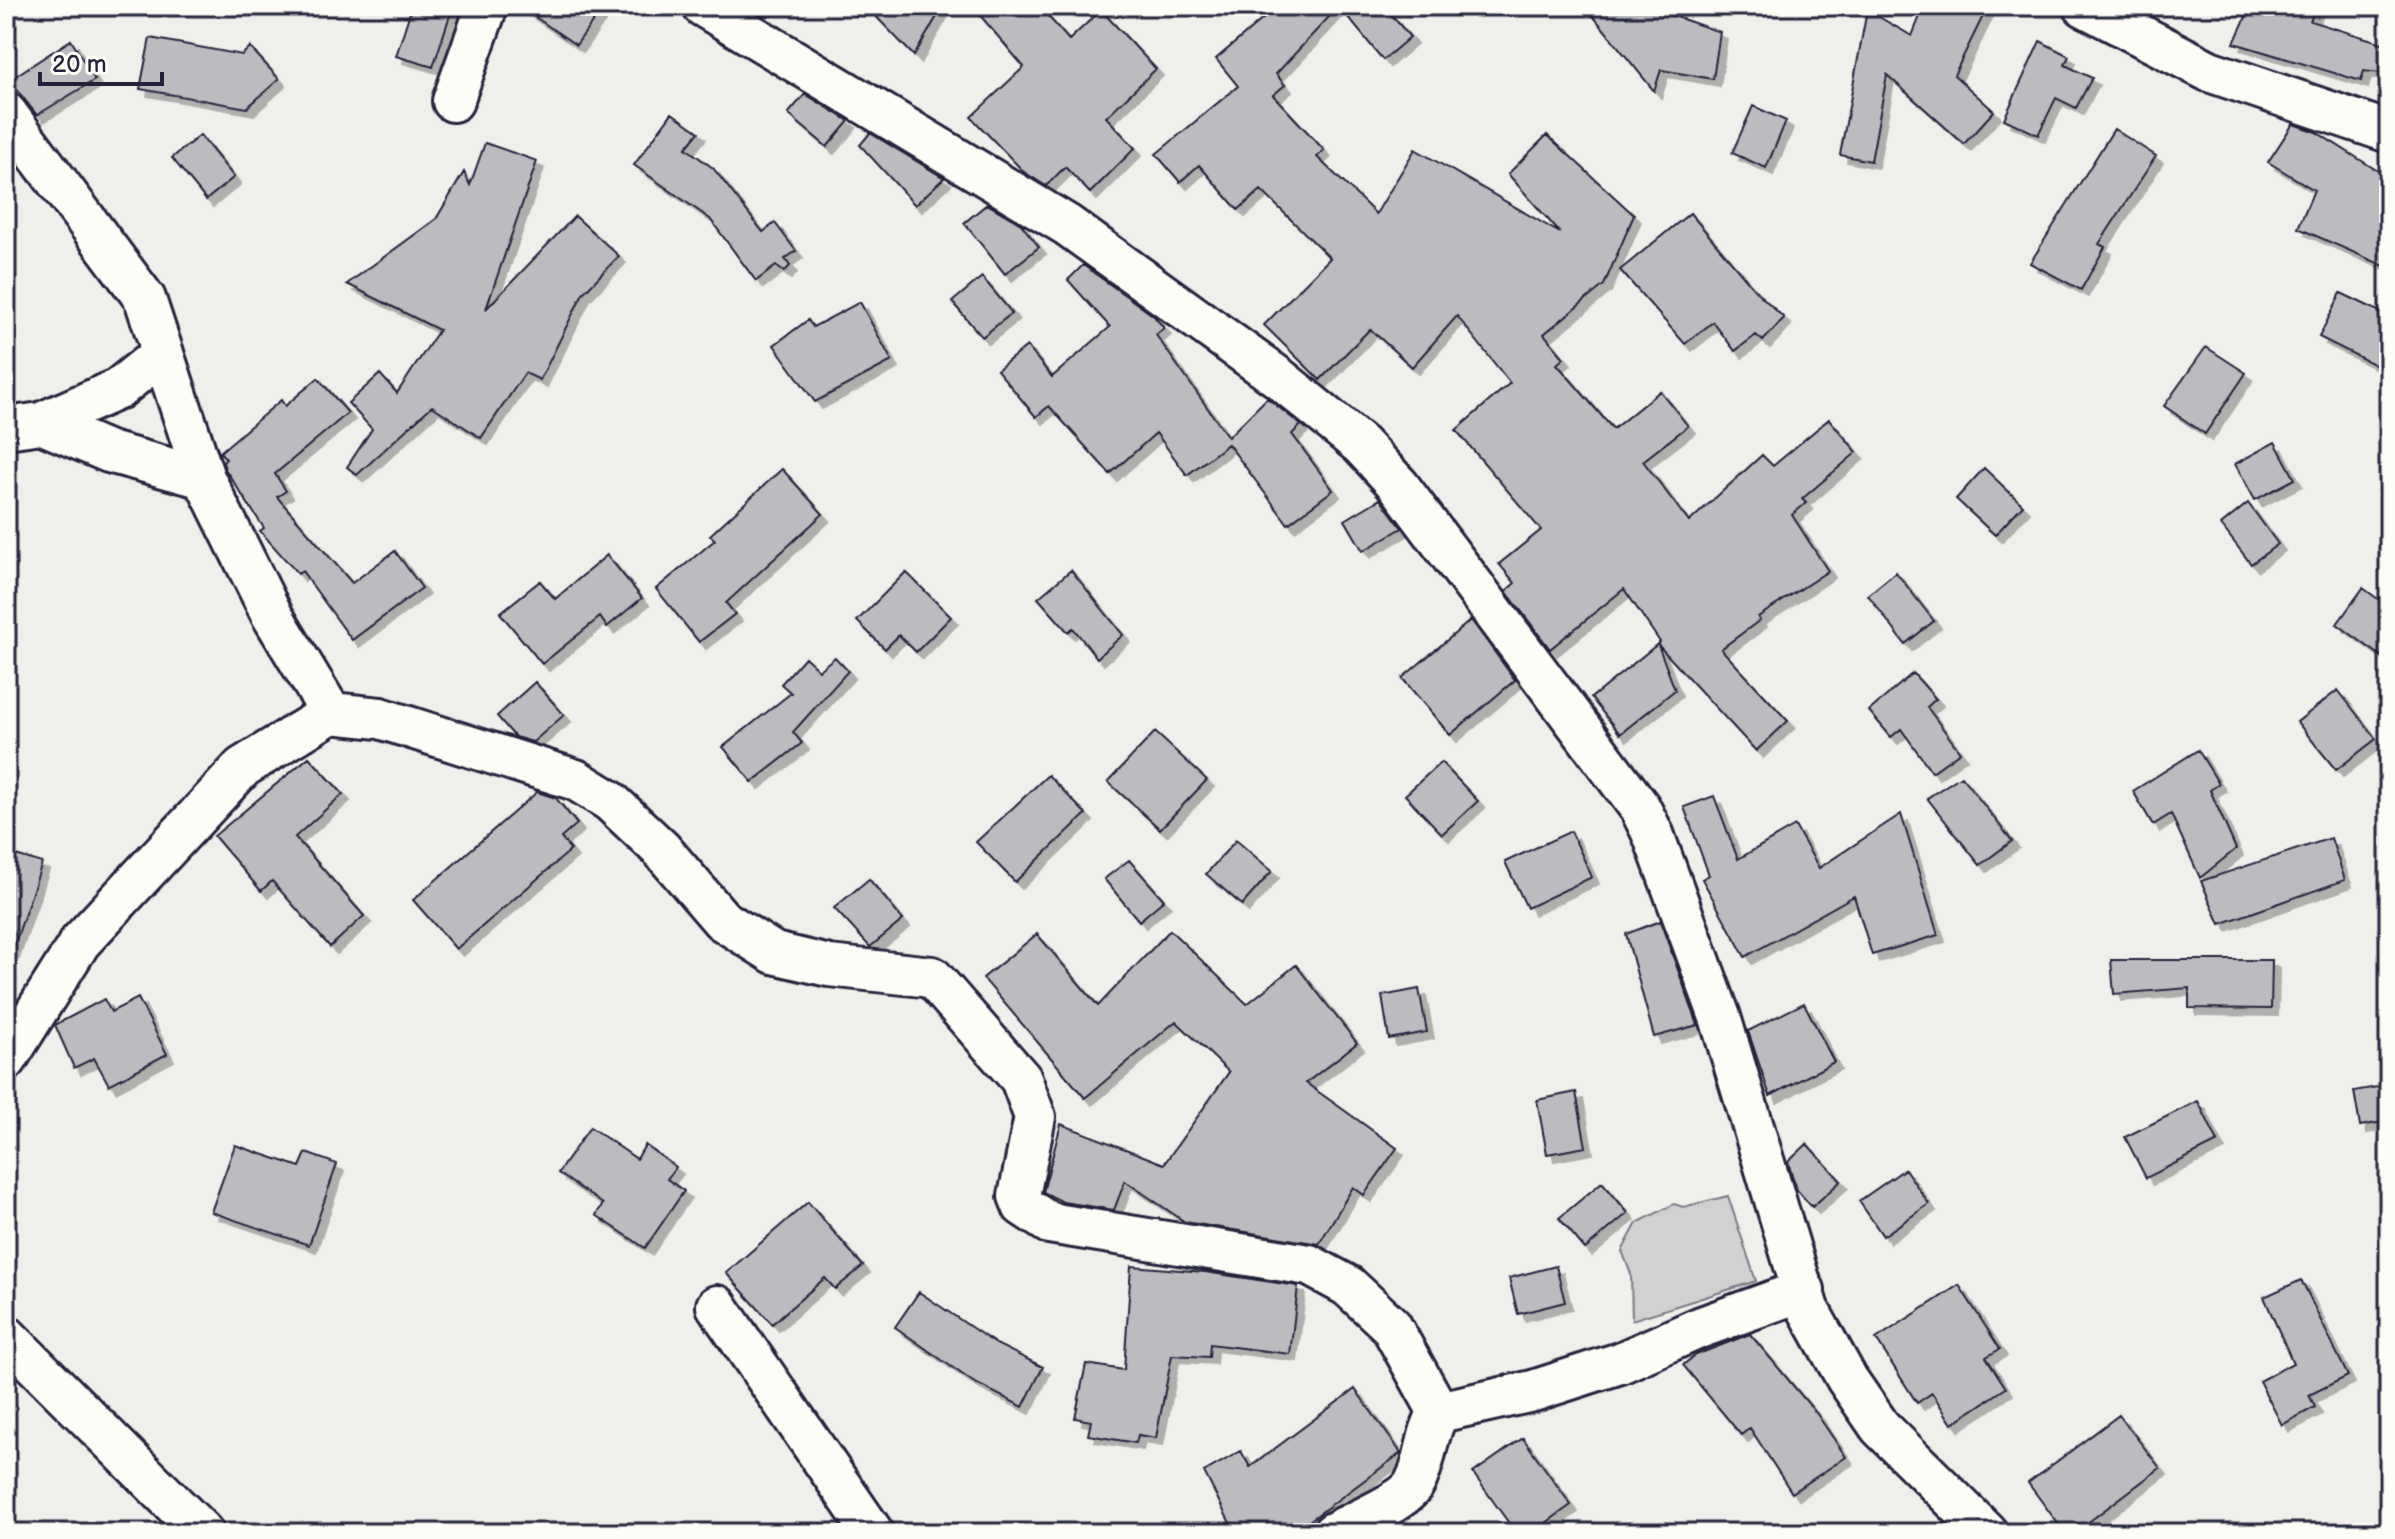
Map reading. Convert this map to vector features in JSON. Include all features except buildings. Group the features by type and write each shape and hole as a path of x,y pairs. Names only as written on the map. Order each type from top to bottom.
{"street":[{"path":"453,101 487,6"},
{"path":"703,6 1067,225 1279,378 1361,445 1399,486 1618,776 1653,834 1720,1017 1808,1309 1839,1365 1880,1427 1987,1533"},
{"path":"2084,6 2209,71 2389,132"},
{"path":"6,113 145,299 204,478 272,615 331,713"},
{"path":"24,426 118,389 163,353"},
{"path":"24,426 204,478"},
{"path":"6,1060 80,942 243,767 331,713 380,718 576,780 610,801 661,849 722,920 774,953 829,966 932,977 1021,1079 1028,1096 1035,1117 1019,1196 1023,1206 1049,1223 1309,1265 1348,1286 1391,1326 1439,1412"},
{"path":"1333,1533 1409,1490 1422,1463 1428,1430 1439,1412 1533,1391 1620,1363 1699,1328 1804,1290"},
{"path":"717,1306 873,1533"},
{"path":"6,1336 203,1533"}],"shaded area":[{"path":"1728,1196 1756,1281 1632,1320 1631,1274 1622,1251 1637,1223 1674,1204 1683,1207"}]}
